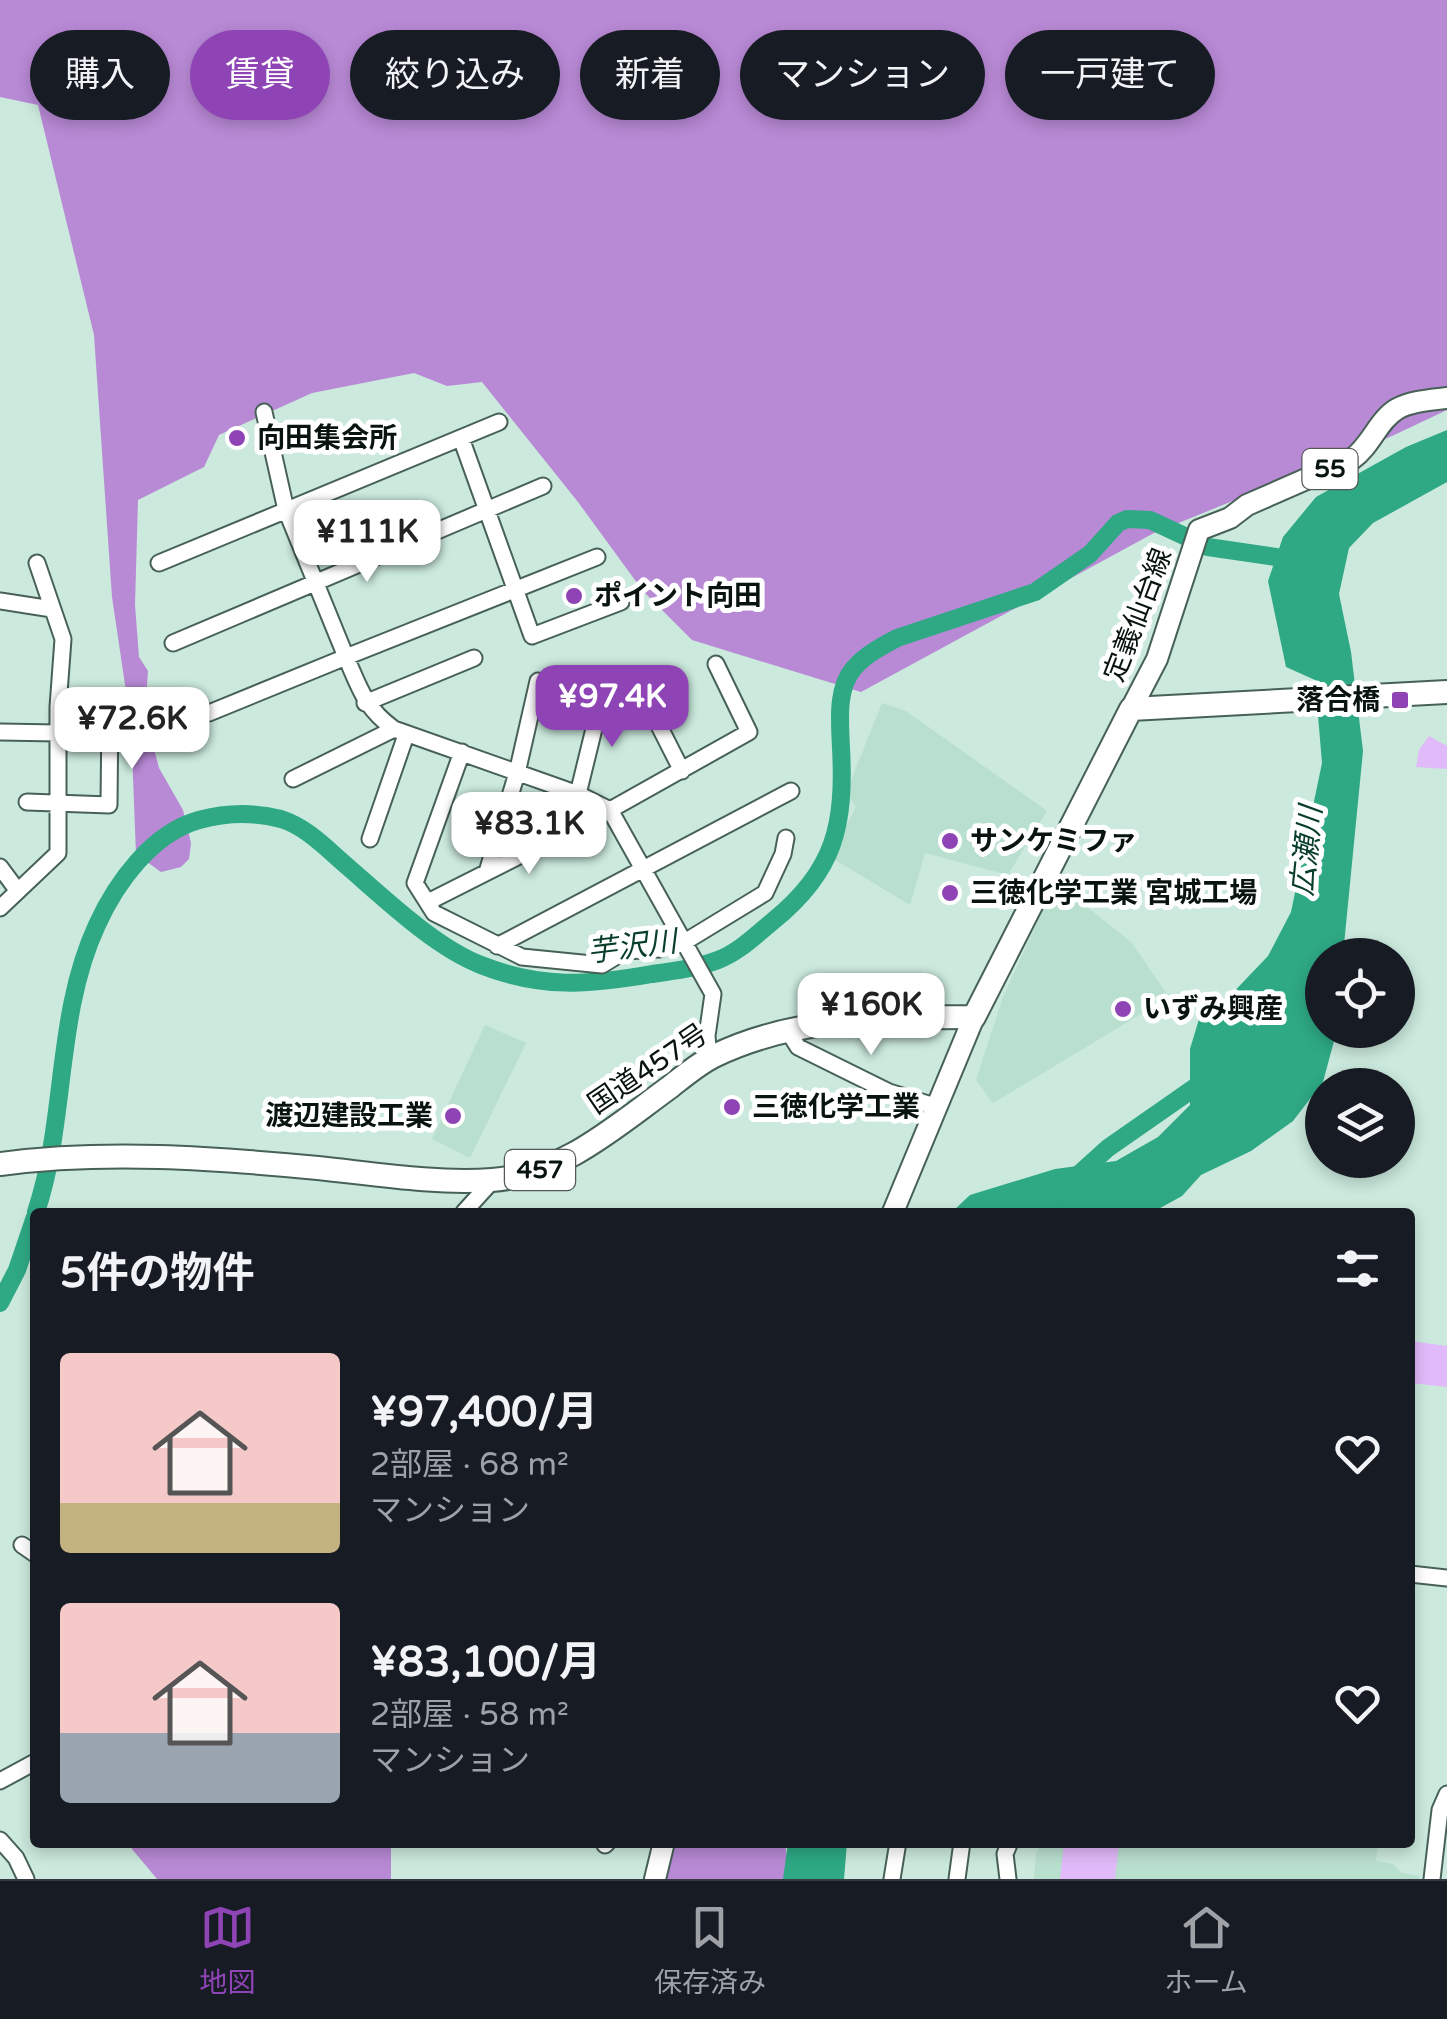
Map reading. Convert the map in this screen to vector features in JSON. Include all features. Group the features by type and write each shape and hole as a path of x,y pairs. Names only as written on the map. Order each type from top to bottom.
{"highway":[{"path":"974,1017 1131,709 1447,692"},
{"name":"国道457号","path":"3,1164 131,1156 494,1180 546,1168 585,1149 710,1058 786,1028 974,1017"}],"main road":[{"name":"定義仙台線","path":"1131,709 1157,659 1199,530 1352,459 1365,450 1388,416 1400,407 1447,398"},
{"path":"895,1208 974,1017"},
{"path":"655,1879 663,1848"}],"street":[{"path":"264,412 286,510 366,703 374,714 400,732 578,794 610,810 713,994 707,1036 710,1058"},
{"path":"159,562 499,422"},
{"path":"462,438 532,636 621,602"},
{"path":"174,643 543,486"},
{"path":"209,713 597,557"},
{"path":"0,908 58,853 62,640 37,564"},
{"path":"15,584 7,602 52,608"},
{"path":"366,703 474,658"},
{"path":"428,902 610,810 749,732 716,664"},
{"path":"487,872 517,773 538,681"},
{"path":"578,794 602,696"},
{"path":"648,704 682,771"},
{"path":"27,802 108,805 110,708 58,707"},
{"path":"0,732 58,733"},
{"path":"293,780 400,732"},
{"path":"370,839 400,732"},
{"path":"462,752 415,883 434,913 522,957 602,965 625,951 685,945 765,892 783,854 786,838"},
{"path":"498,946 791,791"},
{"path":"0,867 18,890"},
{"path":"786,1028 798,1048 888,1092 938,1107"},
{"path":"468,1208 494,1180"},
{"path":"1415,1575 1447,1578"},
{"path":"0,1781 30,1765"},
{"path":"1432,1879 1440,1860 1440,1810 1447,1794"},
{"path":"0,1840 16,1858 26,1879"},
{"path":"892,1879 897,1848"},
{"path":"958,1879 961,1848"},
{"path":"1008,1848 1008,1879"}],"shaded area":[{"path":"0,0 1447,0 1447,410 1154,533 861,692 692,640 643,591 482,382 447,386 414,373 312,393 219,435 204,467 138,500 135,605 139,657 148,671 145,714 159,768 183,810 191,843 189,859 181,867 161,872 136,854 131,725 112,597 94,335 42,120 170,120 170,30 30,30 30,103 0,97"},
{"name":"サンケミファ","path":"882,703 906,711 1047,811 1008,875 925,853 910,905 832,858 856,806 846,793"},
{"path":"1429,736 1447,746 1447,769 1416,767 1419,750"},
{"name":"いずみ興産","path":"1056,882 1131,942 1169,997 993,1103 976,1080 1003,997"},
{"name":"渡辺建設工業","path":"485,1025 526,1043 470,1158 432,1139"},
{"path":"1415,1342 1447,1346 1447,1387 1415,1384"},
{"path":"131,1848 391,1848 391,1879 157,1879"},
{"path":"657,1848 786,1848 790,1879 644,1879"},
{"path":"1038,1848 1377,1848 1376,1861 1393,1864 1402,1873 1419,1879 1034,1879"},
{"path":"1063,1848 1118,1848 1115,1879 1060,1879"}],"water":[{"path":"1447,430 1447,482 1373,523 1349,548 1339,594 1351,652 1363,751 1345,938 1305,938 1305,1048 1332,1048 1327,1068 1305,1068 1305,1105 1293,1121 1251,1151 1201,1175 1182,1196 1160,1208 956,1208 970,1195 1055,1169 1116,1161 1158,1137 1190,1105 1190,1049 1199,1019 1225,1001 1268,956 1291,912 1322,763 1315,680 1286,667 1268,581 1283,537 1316,497 1406,447"},
{"path":"787,1848 847,1848 844,1879 783,1879"}],"waterway":[{"name":"芋沢川","path":"37,1208 53,1141 67,1031 84,959 97,925 125,877 151,848 182,827 199,820 240,814 281,819 300,827 429,935 464,957 503,973 566,983 694,967 726,957 747,943 794,902 823,865 832,845 841,800 840,717 844,685 854,668 874,651 897,638 1035,592 1090,554 1118,523 1127,519 1150,520 1208,547 1297,560"},
{"name":"広瀬川","path":"1041,1208 1108,1148 1207,1079"},
{"name":"芋沢川","path":"0,1303 30,1232"}],"place":[{"name":"向田集会所","path":"237,438"},
{"name":"ポイント向田","path":"574,596"},
{"name":"落合橋","path":"1400,700"},
{"name":"サンケミファ","path":"950,841"},
{"name":"三徳化学工業 宮城工場","path":"950,893"},
{"name":"いずみ興産","path":"1123,1009"},
{"name":"三徳化学工業","path":"732,1107"},
{"name":"渡辺建設工業","path":"453,1116"}]}
